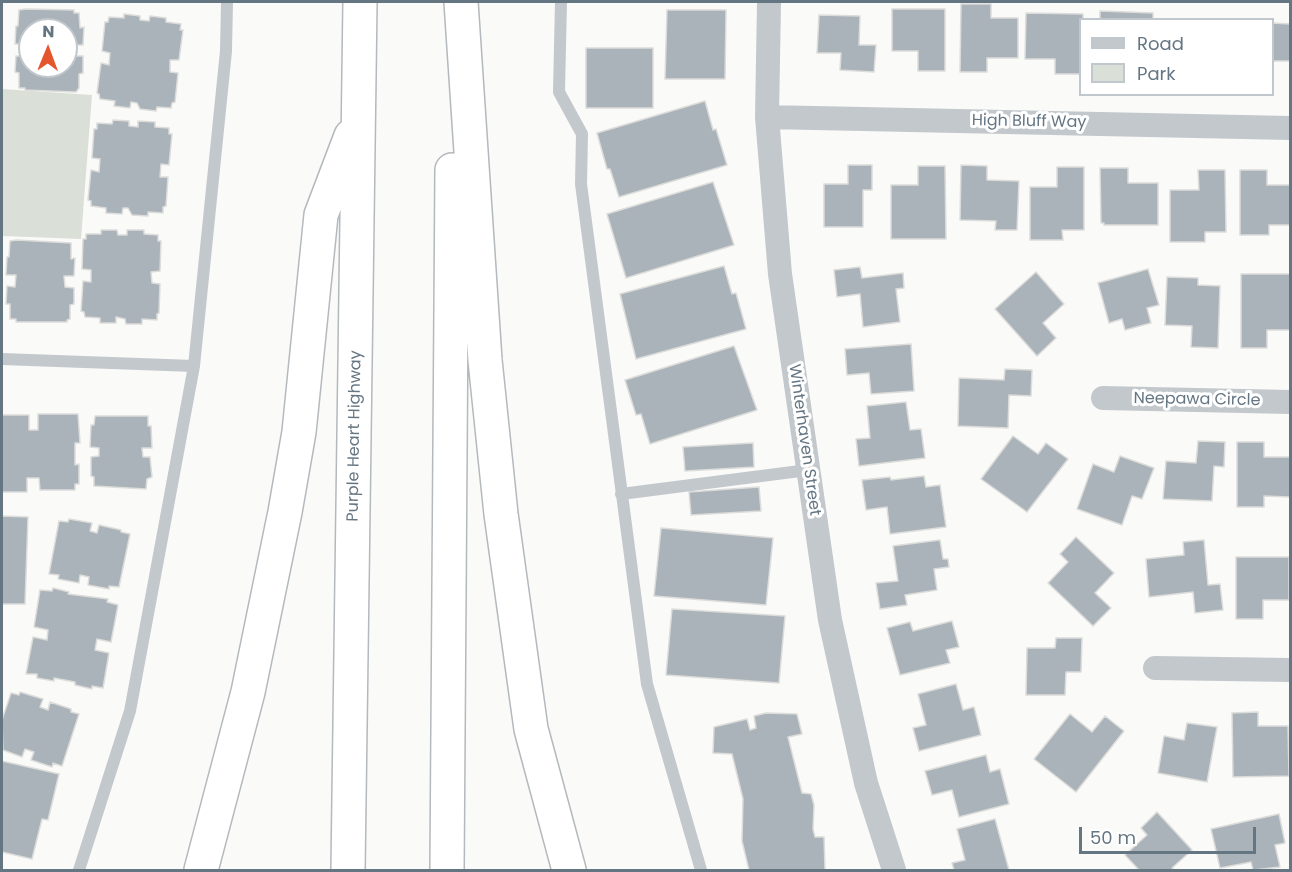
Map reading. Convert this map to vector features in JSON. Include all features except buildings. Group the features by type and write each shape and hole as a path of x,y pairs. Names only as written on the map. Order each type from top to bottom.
{"highway":[{"name":"Purple Heart Highway","path":"348,870 360,2"},
{"path":"447,870 453,2"},
{"path":"461,2 485,360 501,514 531,729 569,870"},
{"path":"201,870 248,692 285,512 299,432 321,215 359,114"}],"street":[{"name":"Winterhaven Street","path":"769,2 767,117 780,274 808,470 830,620 866,783 894,870"},
{"name":"High Bluff Way","path":"767,117 1290,128"},
{"name":"Neepawa Circle","path":"1102,398 1290,402"},
{"path":"1155,668 1290,670"}],"lane":[{"path":"79,870 130,711 195,366 225,51 227,2"},
{"path":"561,2 559,92 582,134 581,184 647,684 701,870"},
{"path":"2,359 195,366"},
{"path":"621,494 808,470"}],"green space":[{"path":"2,89 92,95 81,239 3,236"}]}
